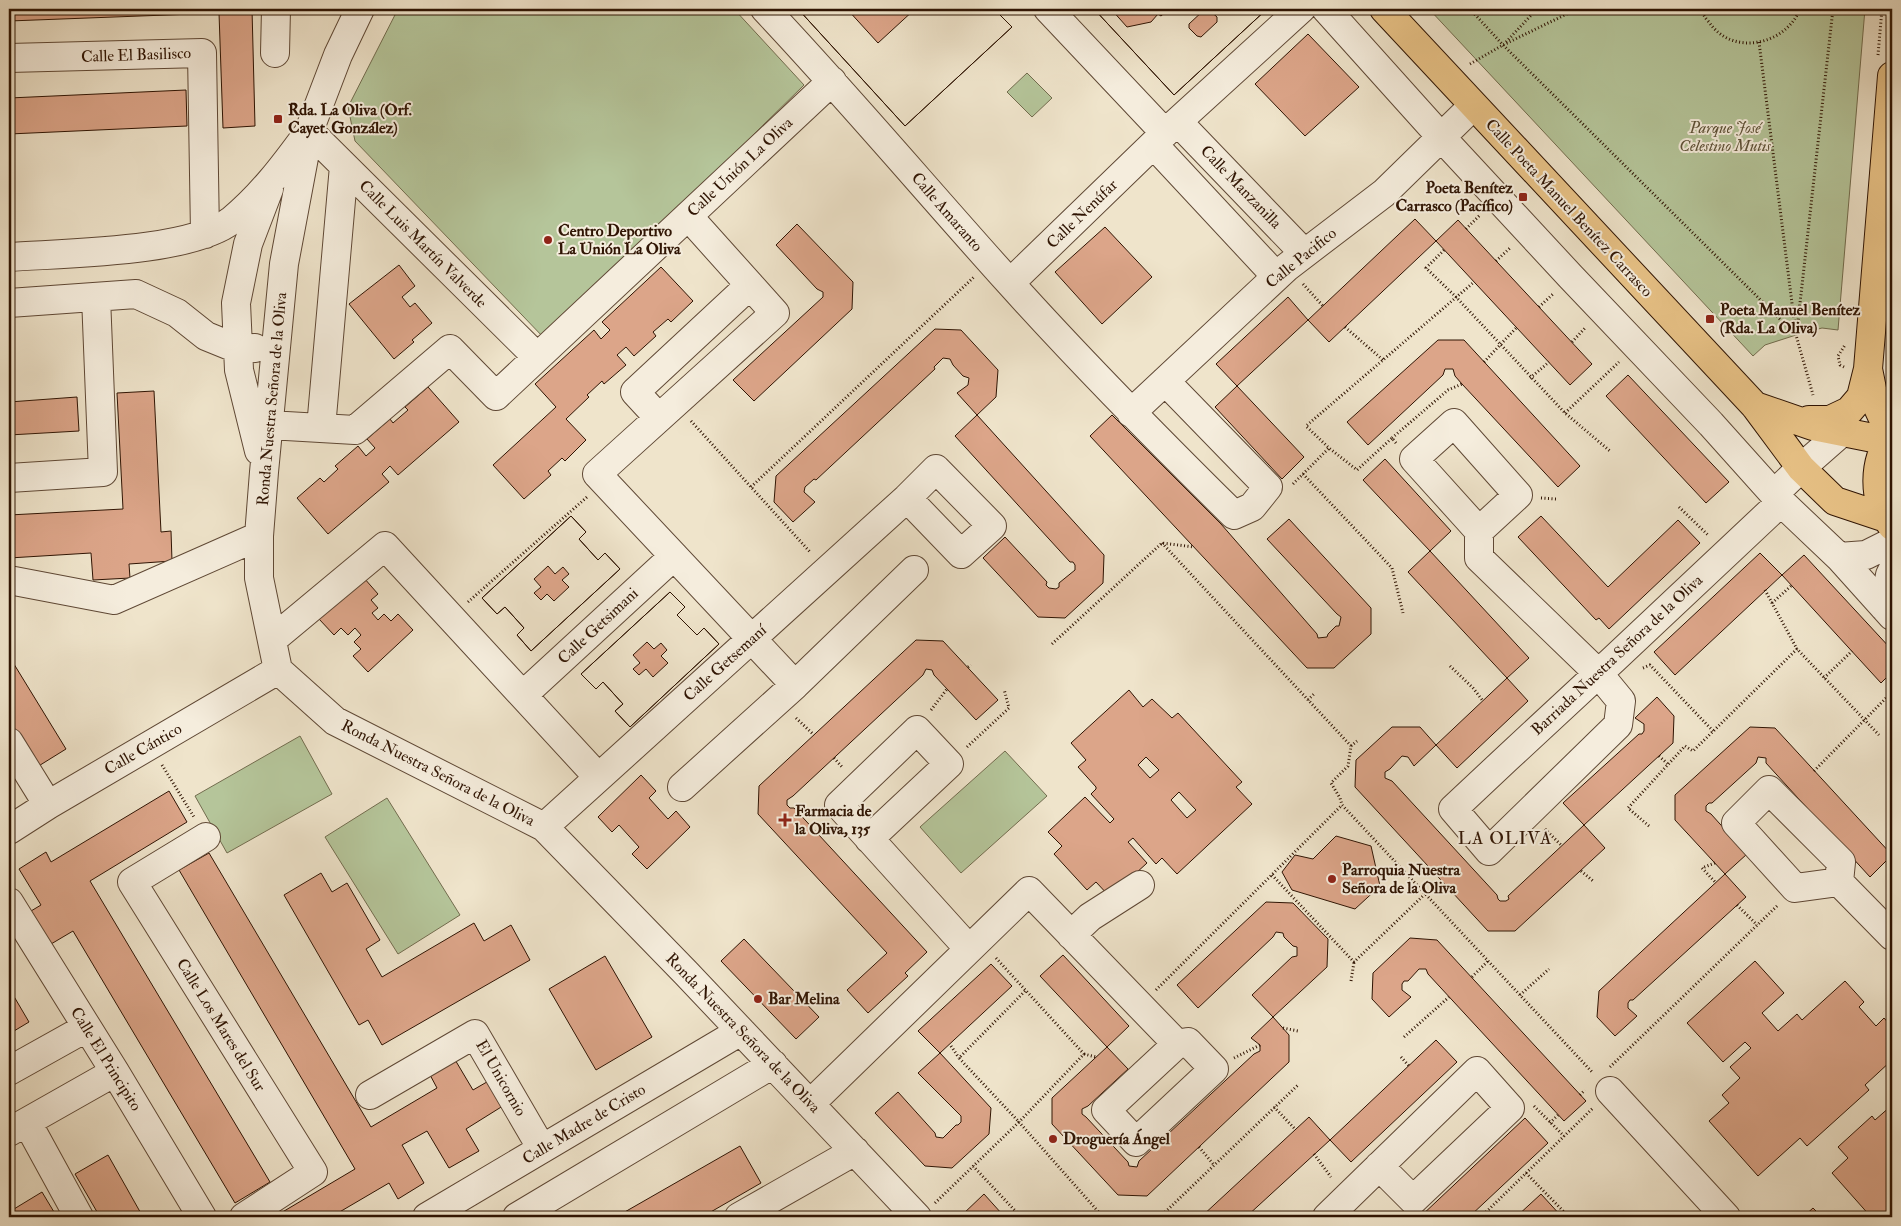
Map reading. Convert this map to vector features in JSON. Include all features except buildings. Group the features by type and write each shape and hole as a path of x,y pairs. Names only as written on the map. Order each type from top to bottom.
{"main road":[{"name":"Calle Poeta Manuel Benítez Carrasco","path":"1384,9 1755,406 1801,468 1836,501 1890,529"},
{"path":"1831,426 1830,420 1849,411 1861,397 1868,369 1892,76"},
{"path":"1868,369 1874,400 1891,438 1881,458 1877,482 1878,494 1890,529"},
{"name":"Calle Poeta Manuel Benítez Carrasco","path":"1755,406 1792,420 1891,438"}],"street":[{"path":"275,53 276,9"},
{"name":"Ronda Nuestra Señora de la Oliva","path":"360,9 338,55 309,132 284,264 259,536 259,578 278,670 335,721 544,827 855,1151 925,1211"},
{"name":"Calle Amaranto","path":"766,9 832,80 1010,283 1131,413 1234,515 1252,507 1268,487"},
{"name":"Calle Manzanilla","path":"1048,9 1166,134 1276,276"},
{"name":"Calle Nenúfar","path":"1010,283 1166,134 1301,9"},
{"path":"1326,9 1570,277 1637,345 1778,498 1839,558 1888,611"},
{"name":"Calle El Basilisco","path":"9,58 202,53 201,235"},
{"name":"Calle Unión La Oliva","path":"321,428 355,430 450,349 496,396 832,80"},
{"name":"Calle Pacifico","path":"1131,413 1276,276 1304,252 1384,193 1474,106"},
{"path":"9,257 134,248 201,235 231,221 273,181 309,132"},
{"name":"Calle Luis Martín Valverde","path":"309,132 537,357"},
{"name":"Calle Manzanilla","path":"1166,134 1304,252"},
{"path":"269,425 321,428 344,166"},
{"path":"264,472 239,370 236,303 248,244 273,181"},
{"path":"688,216 775,313 597,474 795,685"},
{"path":"201,235 248,244 284,264"},
{"path":"667,410 635,392 750,285"},
{"path":"9,303 136,294 177,313 206,336 238,349 259,348 278,332"},
{"path":"9,478 103,472 96,297"},
{"path":"1165,381 1268,487"},
{"path":"1479,531 1518,495 1454,423 1414,460 1479,531 1479,558 1606,666"},
{"name":"Barriada Nuestra Señora de la Oliva","path":"1606,666 1621,701 1618,725 1489,851 1453,808 1726,552 1778,498 1831,426"},
{"name":"Calle Getsemaní","path":"544,827 907,498"},
{"path":"1839,558 1866,555 1890,529"},
{"path":"9,580 114,600 259,536"},
{"path":"272,640 385,546 598,777"},
{"name":"Calle Getsimani","path":"523,696 674,556"},
{"path":"682,787 795,685 914,570"},
{"path":"1888,611 1890,575 1892,570"},
{"name":"Calle Cántico","path":"9,830 48,805 278,670"},
{"path":"870,839 949,764 917,730 839,805 870,839 974,944"},
{"path":"9,742 48,805"},
{"path":"1769,790 1841,862 1839,882 1795,888 1736,823 1769,790"},
{"name":"Calle Los Mares del Sur","path":"206,837 132,882 313,1172 244,1217"},
{"path":"1839,882 1892,936"},
{"path":"1071,935 1090,917 1140,884"},
{"path":"810,1104 1029,891 1177,1044"},
{"name":"Calle El Principito","path":"9,902 115,1072 202,1217"},
{"path":"9,1071 86,1028"},
{"name":"Calle Madre de Cristo","path":"427,1217 741,1031"},
{"name":"El Unicornio","path":"370,1095 475,1034 542,1149"},
{"path":"517,1217 772,1064"},
{"path":"1327,1217 1379,1166 1477,1070 1510,1108 1414,1200 1379,1166"},
{"path":"79,1217 18,1127 115,1072"},
{"path":"1604,1084 1726,1217"},
{"path":"739,1217 855,1151"}],"path":[{"path":"1470,9 1796,335"},
{"path":"1503,44 1537,9"},
{"path":"1450,80 1477,59 1503,44 1577,9"},
{"path":"1701,9 1713,29 1722,35 1743,43 1766,41 1785,30 1797,16 1800,9"},
{"path":"1796,335 1833,9"},
{"path":"1759,42 1796,335 1831,426"},
{"path":"1444,250 1426,268 1456,297 1530,378 1565,413 1610,451"},
{"path":"751,487 990,261"},
{"path":"1462,384 1448,390 1357,470 1329,448 1306,426 1474,282"},
{"path":"1345,327 1383,360"},
{"path":"1484,362 1517,327"},
{"path":"1565,413 1637,345"},
{"path":"1530,378 1549,362"},
{"path":"667,410 751,487 827,570"},
{"path":"1392,438 1414,460"},
{"path":"1268,487 1292,486 1329,448"},
{"path":"1303,474 1392,568 1403,613"},
{"path":"451,618 605,482"},
{"path":"1679,507 1726,552"},
{"path":"1162,543 1194,548"},
{"path":"1052,644 1162,543"},
{"path":"1162,543 1351,746"},
{"path":"1772,603 1791,586"},
{"path":"1766,590 1797,649 1879,735"},
{"path":"1649,826 1628,808 1685,746 1693,751 1797,649"},
{"path":"1824,678 1852,651"},
{"path":"1606,666 1627,675 1650,665 1713,732"},
{"path":"1450,666 1473,688 1483,701"},
{"path":"949,764 1009,708 1004,689"},
{"path":"1814,771 1892,692"},
{"path":"1308,700 1314,694"},
{"path":"1357,741 1351,746 1348,766 1331,783 1342,805 1604,1084"},
{"path":"150,746 206,837"},
{"path":"1659,756 1668,765"},
{"path":"1140,1006 1342,805"},
{"path":"1715,863 1702,868 1716,882"},
{"path":"1580,871 1593,881"},
{"path":"1272,875 1354,962"},
{"path":"1481,1217 1564,1136 1604,1084 1795,888"},
{"path":"1351,981 1354,962 1425,894"},
{"path":"1737,905 1757,925"},
{"path":"974,944 1026,990 1084,1054 1096,1057"},
{"path":"1472,977 1488,961"},
{"path":"1520,995 1549,969"},
{"path":"959,1058 1026,990"},
{"path":"1404,1037 1449,997"},
{"path":"1283,1028 1298,1031"},
{"path":"951,1046 959,1058 1103,1217"},
{"path":"925,1211 1018,1122 1084,1054"},
{"path":"1401,1057 1409,1066"},
{"path":"1143,1217 1161,1216 1298,1085"},
{"path":"1510,1108 1524,1095 1564,1136"},
{"path":"1274,1107 1295,1129"},
{"path":"1550,1123 1558,1115"},
{"path":"1199,1147 1214,1165"},
{"path":"973,1166 1021,1217"},
{"path":"1526,1173 1569,1217"}],"green space":[{"name":"Centro Deportivo La Unión La Oliva","path":"398,9 734,9 804,85 545,339 355,141 348,107"},
{"name":"Parque José Celestino Mutis","path":"1429,9 1865,9 1838,330 1822,328 1796,335 1765,345 1753,356"},
{"path":"1027,73 1052,98 1032,117 1007,92"},
{"path":"300,736 332,794 227,853 195,796"},
{"path":"1005,751 1047,796 961,873 920,827"},
{"path":"387,798 460,915 398,954 325,837"}],"place":[{"name":"Rda. La Oliva (Orf. Cayet. González)","path":"278,119"},
{"name":"Poeta Benítez Carrasco (Pacífico)","path":"1523,197"},
{"name":"Centro Deportivo La Unión La Oliva","path":"548,240"},
{"name":"Poeta Manuel Benítez (Rda. La Oliva)","path":"1710,319"},
{"name":"Farmacia de la Oliva, 135","path":"785,820"},
{"name":"Parroquia Nuestra Señora de la Oliva","path":"1332,879"},
{"name":"Bar Melina","path":"758,999"},
{"name":"Droguería Ángel","path":"1053,1139"}],"district":[{"name":"LA OLIVA","path":"1505,838"}]}
